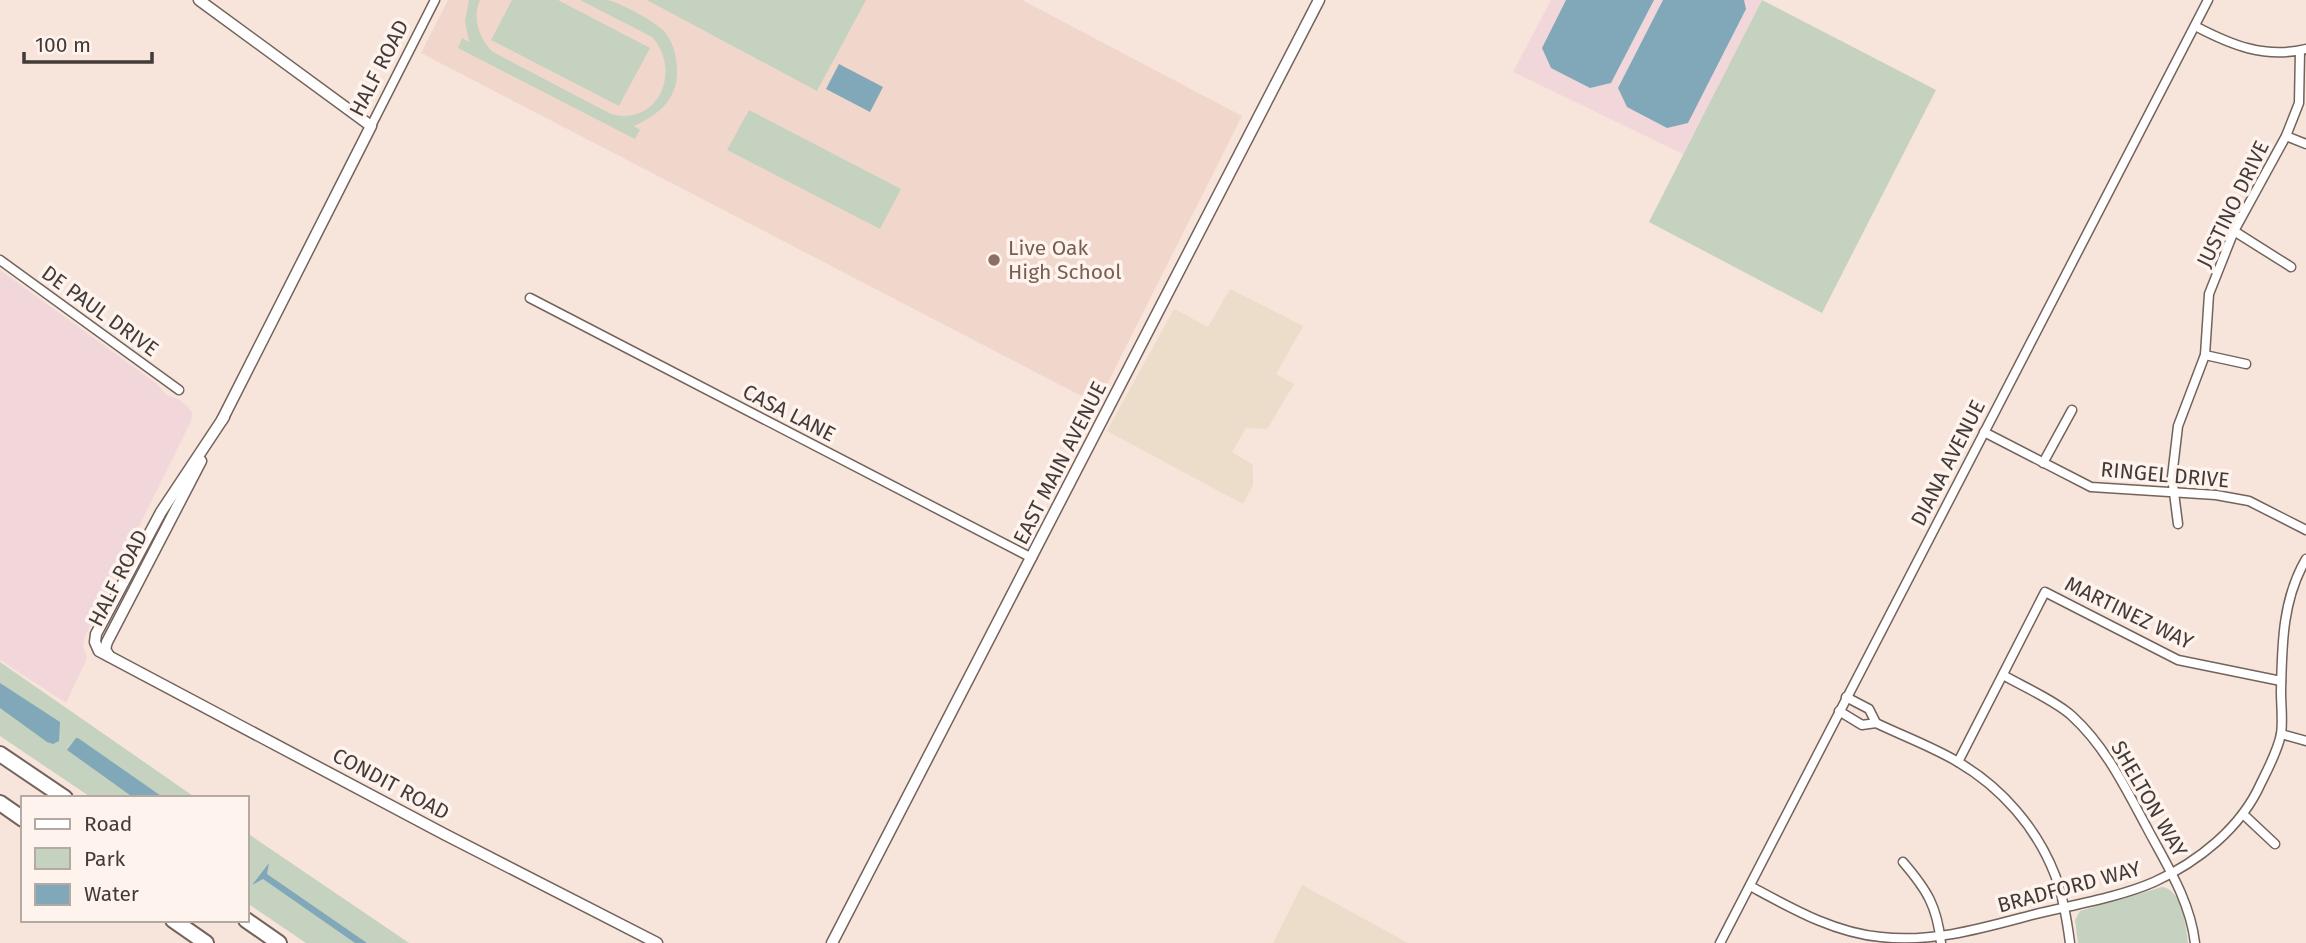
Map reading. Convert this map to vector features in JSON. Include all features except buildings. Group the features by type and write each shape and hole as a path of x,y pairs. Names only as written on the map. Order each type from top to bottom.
{"highway":[{"path":"0,754 62,796"},
{"path":"0,803 21,817"},
{"path":"248,921 279,943"},
{"path":"176,922 206,943"}],"street":[{"path":"200,0 371,126"},
{"name":"HALF ROAD","path":"108,656 105,649 107,642 435,0"},
{"name":"EAST MAIN AVENUE","path":"832,943 1319,0"},
{"name":"DIANA AVENUE","path":"1720,943 2208,0"},
{"path":"2195,26 2230,44 2262,52 2303,50"},
{"name":"JUSTINO DRIVE","path":"2179,524 2172,478 2178,426 2205,355 2209,295 2234,231 2286,136 2299,103 2303,50"},
{"path":"2286,136 2306,144"},
{"path":"2234,231 2291,267"},
{"name":"DE PAUL DRIVE","path":"0,260 179,390"},
{"name":"CASA LANE","path":"530,298 1032,558"},
{"path":"2205,355 2246,365"},
{"path":"2043,463 2072,410"},
{"name":"RINGEL DRIVE","path":"1984,432 2091,487 2216,495 2249,501 2306,530"},
{"name":"BRADFORD WAY","path":"1750,886 1803,914 1845,930 1880,937 1941,940 2136,888 2171,873 2196,858 2222,837 2243,814 2260,785 2281,734 2286,607 2296,577 2306,559"},
{"name":"MARTINEZ WAY","path":"2003,675 2045,592 2178,660 2281,681"},
{"name":"CONDIT ROAD","path":"108,656 657,943"},
{"path":"1958,762 2003,675"},
{"name":"SHELTON WAY","path":"2003,675 2070,714 2096,742 2125,788 2171,873 2187,908 2195,943"},
{"path":"1846,697 1869,709 1876,723"},
{"path":"1839,711 1862,725 1876,723 1958,762 1993,786 2018,813 2040,844 2055,874 2070,943"},
{"path":"2281,734 2306,741"},
{"path":"2243,814 2275,844"},
{"path":"1903,862 1931,899 1938,915 1941,940"}],"shaded area":[{"name":"Live Oak High School","path":"448,0 1022,0 1242,116 1097,404 421,53"},
{"path":"1551,0 1762,0 1685,155 1513,72"},
{"path":"0,270 157,384 166,395 178,399 192,413 191,421 85,636 83,646 87,658 66,703 0,660"},
{"path":"1230,289 1303,326 1276,374 1294,384 1267,429 1246,428 1232,452 1253,465 1253,485 1243,504 1107,431 1174,309 1208,327"},
{"path":"1302,885 1408,943 1273,943"}],"green space":[{"path":"469,0 480,0 478,28 493,52 611,114 628,116 642,112 653,104 661,93 665,65 661,50 652,37 580,0 607,0 620,4 653,23 669,38 675,52 677,72 673,92 654,115 634,126 640,130 635,139 458,48 462,38 469,42 465,21"},
{"path":"512,0 558,0 650,48 619,106 491,40"},
{"path":"647,0 866,0 817,91"},
{"path":"1762,0 1936,90 1822,313 1649,222"},
{"path":"749,110 901,189 880,229 727,150"},
{"path":"0,662 193,796 89,796 0,736"},
{"path":"248,834 409,943 306,943 248,904"},
{"path":"2162,887 2169,889 2178,901 2188,943 2078,943 2075,920 2080,911"}],"water":[{"path":"1566,0 1654,0 1611,83 1590,88 1551,68 1542,48"},
{"path":"1663,0 1744,0 1746,9 1688,123 1667,128 1627,107 1618,88"},
{"path":"839,64 883,87 870,112 826,89"},
{"path":"0,683 60,722 59,741 53,744 47,742 0,708"},
{"path":"78,738 161,796 131,796 67,750"},
{"path":"269,863 267,874 367,943 355,943 263,879 252,885"}],"place":[{"name":"Live Oak High School","path":"994,260"}]}
